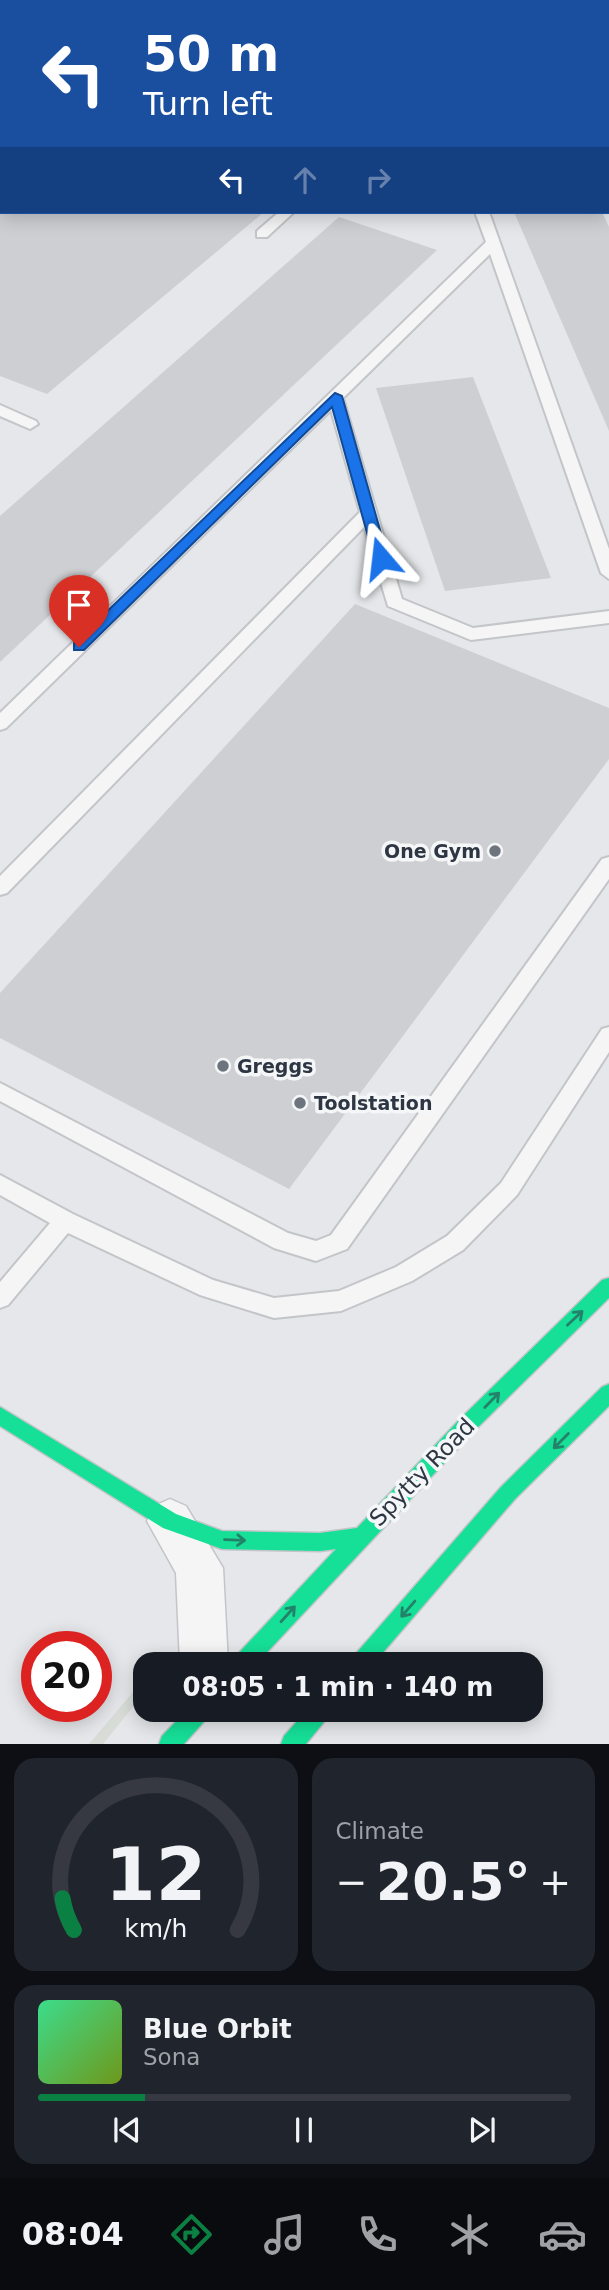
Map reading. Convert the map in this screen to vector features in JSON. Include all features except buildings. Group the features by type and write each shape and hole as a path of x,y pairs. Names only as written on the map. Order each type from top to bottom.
{"main road":[{"name":"Spytty Road","path":"253,1652 359,1537 541,1349 609,1286"},
{"path":"370,1652 509,1493 609,1393"},
{"path":"0,1416 170,1521 222,1540 320,1542 359,1537"},
{"path":"292,1744 311,1722"}],"street":[{"path":"170,1521 199,1568 203,1652"}],"lane":[{"path":"262,234 285,214"},
{"path":"483,214 609,573"},
{"path":"0,724 493,243"},
{"path":"335,396 394,602 471,634 609,617"},
{"path":"0,410 30,424"},
{"path":"0,888 367,514"},
{"path":"0,1091 282,1241 316,1251 339,1242 609,864"},
{"path":"0,1184 65,1221 208,1288 274,1308 341,1301 404,1274 455,1243 509,1189 609,1035"},
{"path":"0,1298 65,1221"}],"shaded area":[{"path":"133,1692 133,1707 103,1744 89,1744 108,1722 112,1722 112,1717"}],"traffic: fast":[{"path":"253,1652 468,1424 609,1286"},
{"path":"370,1652 508,1493 609,1393"},
{"path":"0,1416 170,1521 222,1540 320,1542 359,1537"},
{"path":"170,1744 190,1722"},
{"path":"292,1744 311,1722"}],"place":[{"name":"One Gym","path":"495,851"},
{"name":"Greggs","path":"223,1066"},
{"name":"Toolstation","path":"300,1103"}],"route":[{"path":"79,647 335,396 381,558"}]}
